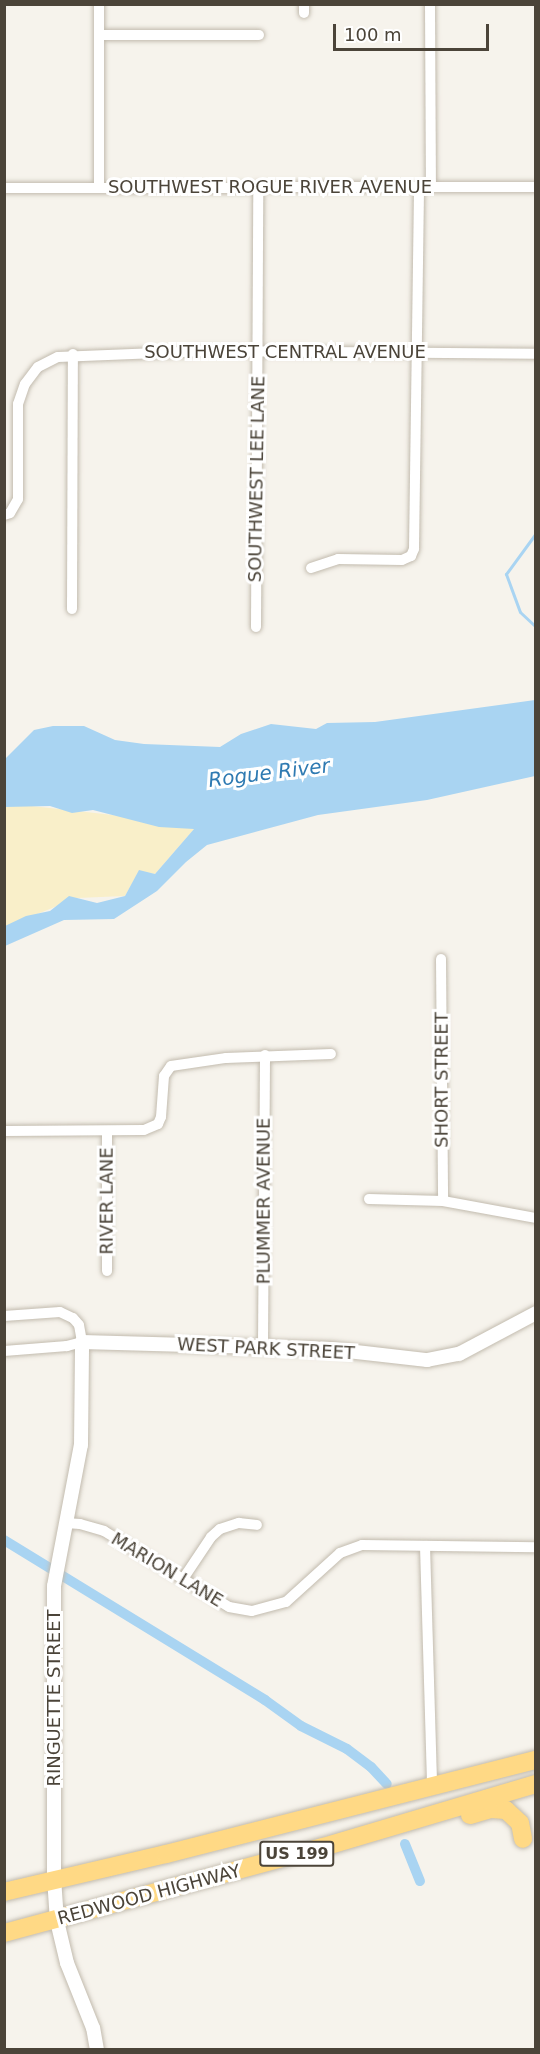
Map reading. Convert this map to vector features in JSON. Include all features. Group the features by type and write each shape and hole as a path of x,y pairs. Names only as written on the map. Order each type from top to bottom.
{"highway":[{"name":"REDWOOD HIGHWAY","path":"4,1892 54,1882 536,1760"},
{"name":"REDWOOD HIGHWAY","path":"4,1933 57,1921 323,1847 536,1784"},
{"path":"323,1847 380,1841 491,1809 506,1810 520,1823 523,1839"}],"street":[{"path":"99,4 99,188"},
{"path":"430,4 431,187"},
{"path":"99,34 258,34"},
{"name":"SOUTHWEST LEE LANE","path":"256,627 258,187"},
{"path":"311,568 338,559 393,561 411,556 415,541 419,187"},
{"name":"SOUTHWEST ROGUE RIVER AVENUE","path":"4,188 536,187"},
{"name":"SOUTHWEST CENTRAL AVENUE","path":"7,514 18,499 18,404 25,384 38,367 51,359 73,354 258,351 536,354"},
{"path":"72,609 73,354"},
{"name":"SHORT STREET","path":"441,959 443,1201"},
{"path":"4,1131 144,1130 158,1124 163,1107 164,1076 171,1066 265,1055 332,1054"},
{"name":"PLUMMER AVENUE","path":"263,1346 265,1055"},
{"name":"RIVER LANE","path":"107,1131 107,1271"},
{"path":"369,1199 443,1201 536,1218"},
{"path":"4,1316 60,1312 73,1317 79,1325 82,1342 67,1346 4,1351"},
{"name":"WEST PARK STREET","path":"82,1342 330,1349 415,1360 439,1359 473,1348 536,1313"},
{"name":"RINGUETTE STREET","path":"82,1342 81,1445 56,1567 53,1603 54,1882 57,1921 67,1964 93,2028 97,2049"},
{"name":"MARION LANE","path":"66,1523 80,1524 104,1531 229,1607 252,1611 286,1602 340,1553 362,1545 536,1547"},
{"path":"183,1579 211,1537 220,1529 239,1523 257,1525"},
{"path":"425,1546 432,1787"}],"sand":[{"path":"23,805 113,815 195,828 155,874 139,871 125,896 77,898 5,927 5,807"}],"water":[{"name":"Rogue River","path":"535,700 535,776 427,800 318,815 207,845 157,891 114,919 64,920 5,946 5,926 26,916 50,911 69,896 97,903 125,896 139,870 155,874 194,829 159,827 93,810 72,813 50,806 5,807 5,759 34,730 53,726 84,726 115,740 144,744 220,747 241,734 271,724 316,729 327,723 375,722"}],"waterway":[{"path":"536,533 506,574 520,612 536,627"},
{"path":"4,1540 265,1700 301,1726 347,1749 371,1767 387,1784"},
{"path":"405,1844 420,1881"}]}
